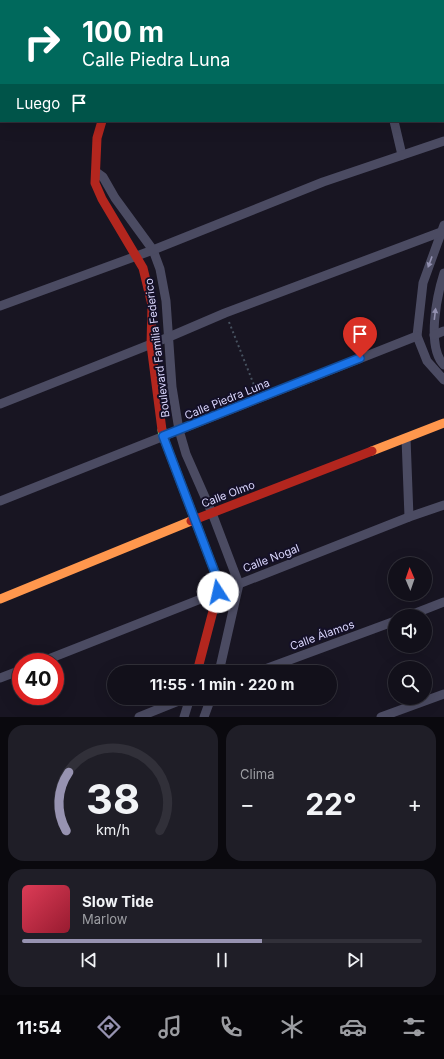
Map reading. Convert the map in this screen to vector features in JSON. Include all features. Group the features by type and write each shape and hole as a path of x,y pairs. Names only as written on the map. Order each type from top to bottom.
{"street":[{"path":"96,172 97,144 102,122"},
{"path":"394,122 402,155"},
{"path":"0,306 153,250 323,182 444,141"},
{"name":"Boulevard Familia Federico","path":"199,665 218,592 217,578 163,436 151,345 151,296 143,268 102,200 95,185 94,179 96,172 103,177 115,198 153,250 160,268 164,286 172,387 186,454 212,513 239,584"},
{"path":"0,404 151,345 225,313 443,229"},
{"path":"443,229 423,283 417,336 427,361 444,380"},
{"path":"444,273 438,296 434,335 438,357 444,365"},
{"path":"434,335 444,331"},
{"name":"Calle Piedra Luna","path":"0,501 417,336"},
{"name":"Calle Olmo","path":"0,599 194,520 444,423"},
{"path":"406,438 410,517"},
{"name":"Calle Nogal","path":"64,653 444,505"},
{"path":"221,665 239,584"},
{"path":"426,609 444,602"},
{"name":"Calle Álamos","path":"276,665 388,624"},
{"path":"0,678 12,673"},
{"path":"381,717 444,694"},
{"path":"139,717 169,705"},
{"path":"184,717 188,705"},
{"path":"204,717 208,705"}],"path":[{"path":"225,313 259,398"}],"traffic: fast":[{"path":"162,430 217,578 217,583"}],"traffic: slow":[{"path":"372,451 444,423"},
{"path":"0,599 191,521"}],"traffic: jam":[{"path":"102,122 97,138 95,183 102,199 143,268 152,305 151,345 162,430"},
{"path":"191,521 372,451"},
{"path":"199,665 218,592 217,583"}],"route":[{"path":"218,592 217,578 163,436 360,358"}]}
